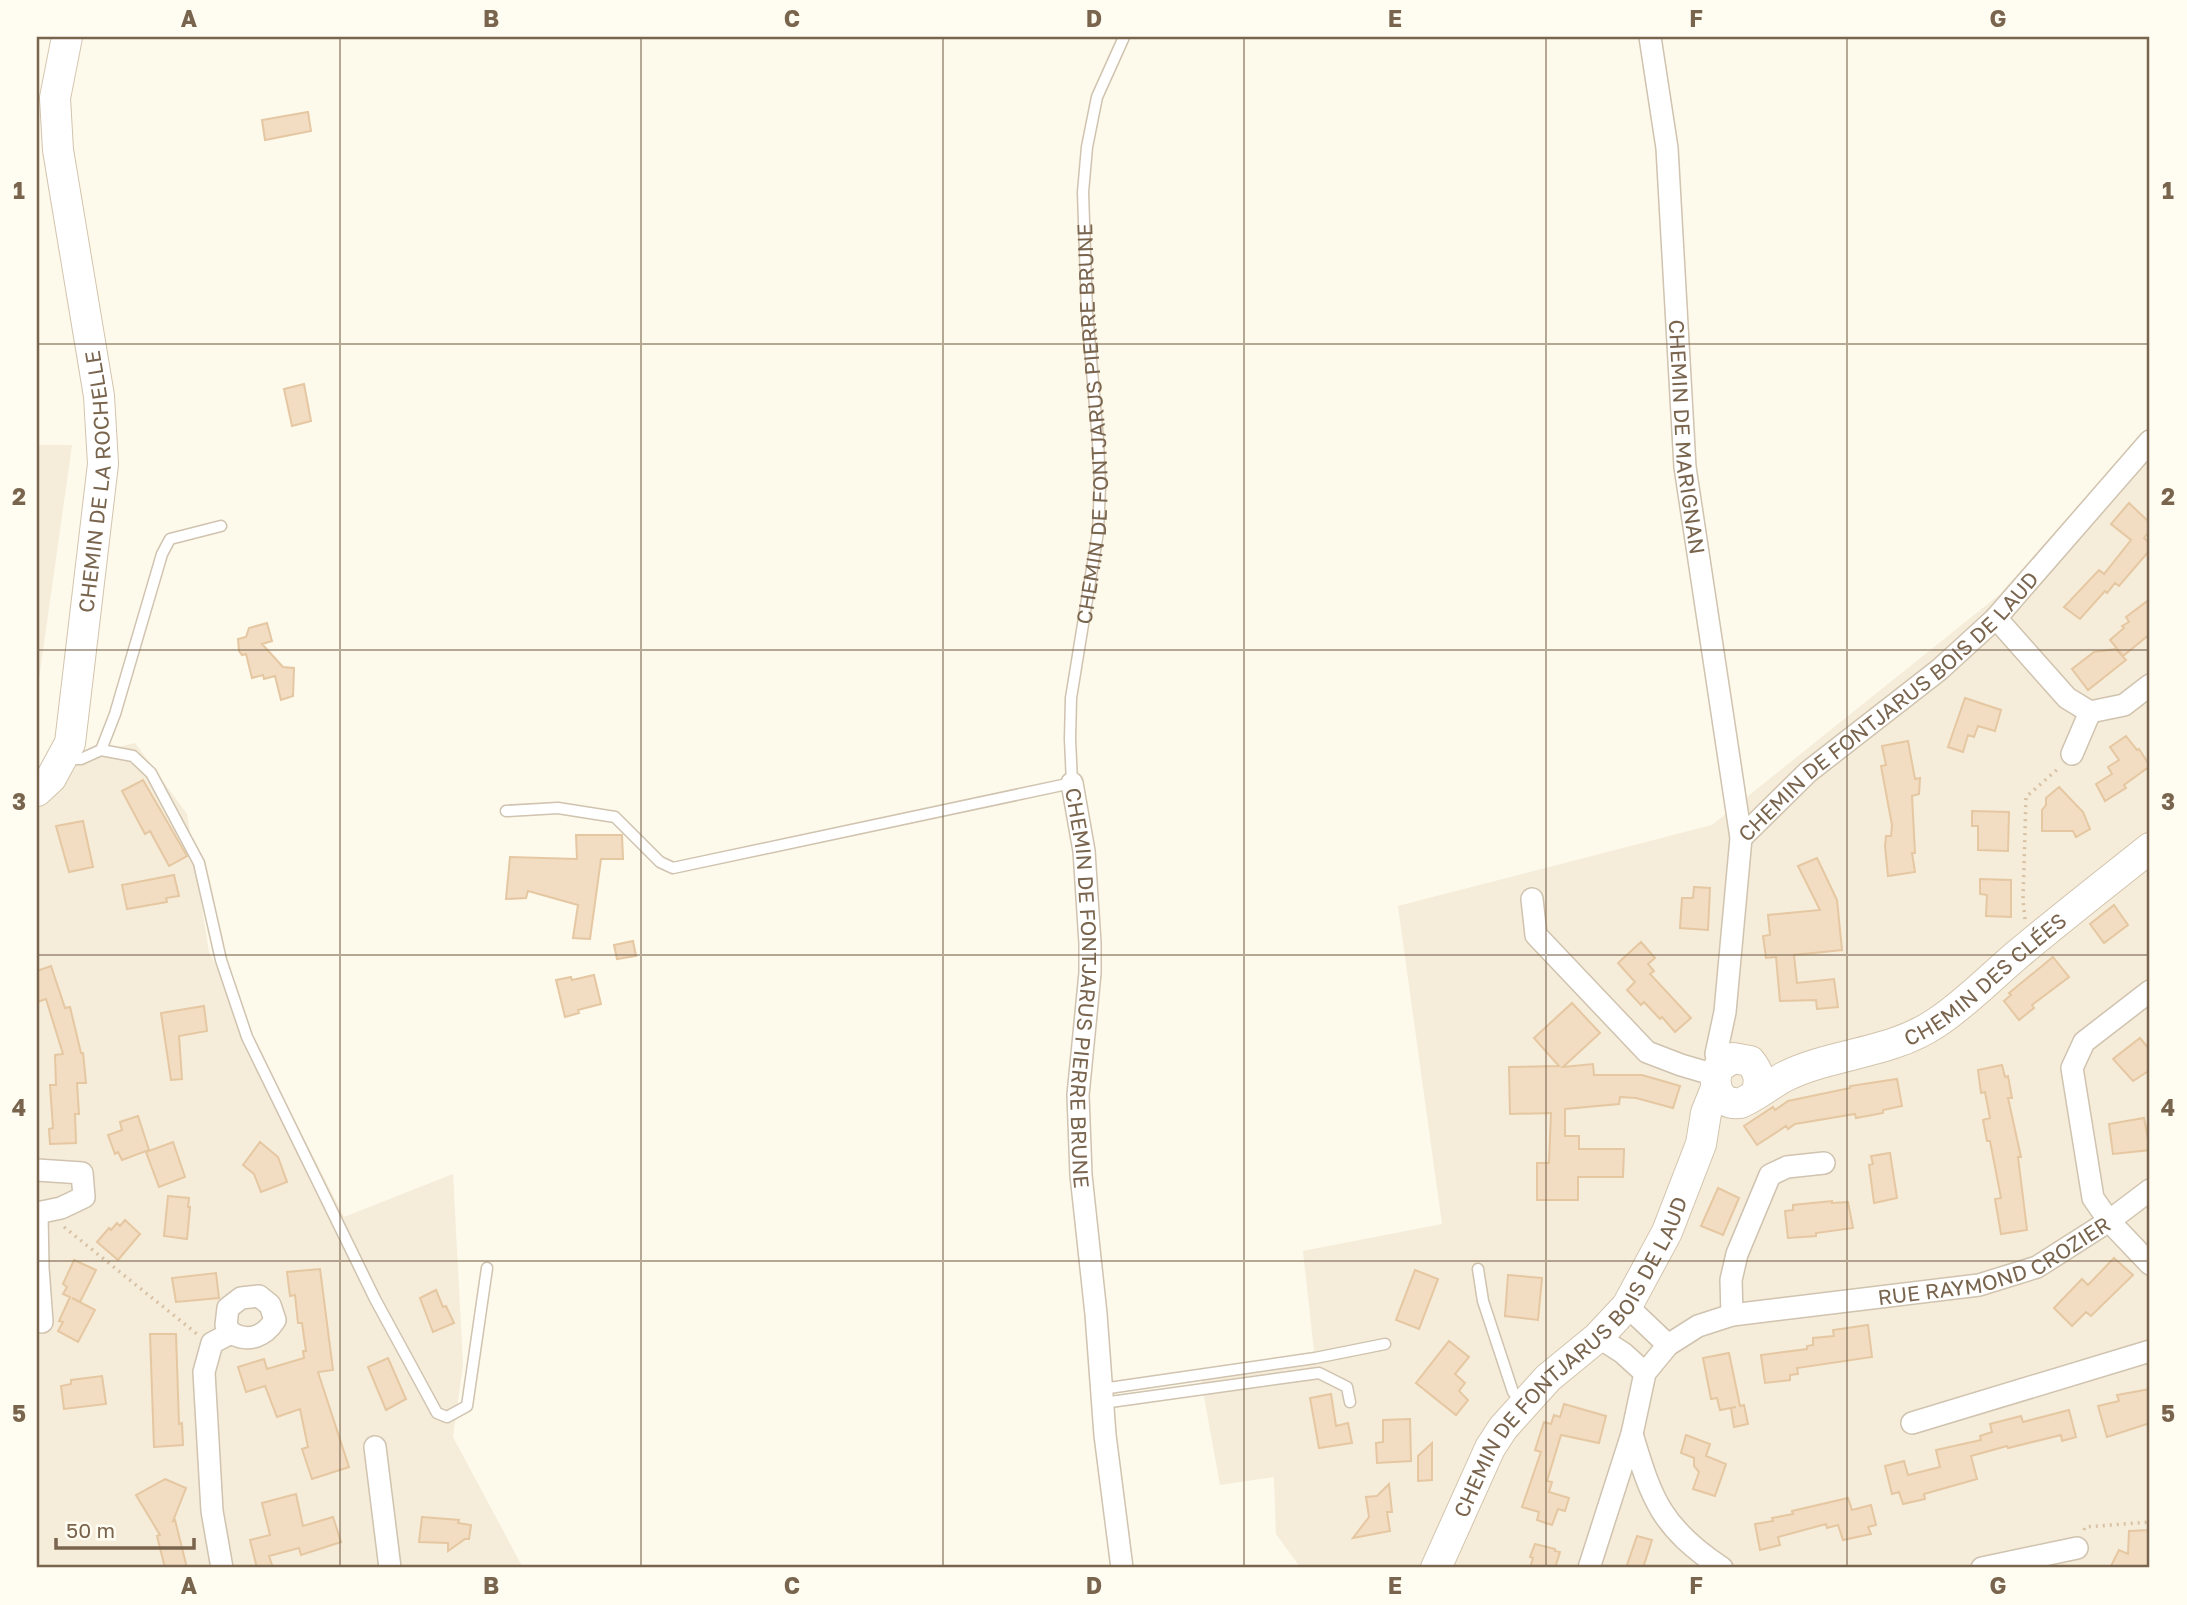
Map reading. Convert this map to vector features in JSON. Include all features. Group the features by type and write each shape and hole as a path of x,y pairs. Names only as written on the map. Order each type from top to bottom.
{"street":[{"name":"CHEMIN DE LA ROCHELLE","path":"37,791 51,778 69,743 103,464 99,396 58,150 55,98 67,37"},
{"name":"CHEMIN DE MARIGNAN","path":"1650,37 1667,148 1685,467 1741,838"},
{"name":"CHEMIN DE FONTJARUS BOIS DE LAUD","path":"1436,1568 1490,1448 1503,1428 1548,1378 1598,1337 1627,1306 1667,1232 1701,1144 1706,1113 1735,1079 1732,1025 1725,1012 1741,838 1808,772 1939,670 1996,618 2150,441"},
{"path":"1996,618 2067,698 2090,712 2124,705 2150,685"},
{"path":"2072,754 2090,712"},
{"name":"CHEMIN DE FONTJARUS PIERRE BRUNE","path":"1072,783 1084,851 1090,943 1078,1127 1102,1396 1122,1568"},
{"name":"CHEMIN DES CLÉES","path":"1735,1079 1797,1070 1867,1053 1937,1023 2150,848"},
{"path":"1532,899 1536,934 1647,1052 1681,1065 1735,1079"},
{"name":"RUE RAYMOND CROZIER","path":"1645,1373 1668,1345 1698,1326 1732,1315 1979,1285 2037,1267 2109,1221 2094,1198 2072,1068 2084,1042 2150,991"},
{"path":"1732,1315 1731,1280 1737,1254 1770,1175 1787,1167 1824,1163"},
{"path":"37,1170 82,1173 84,1197 61,1208 37,1213"},
{"path":"2150,1190 2109,1221 2150,1264"},
{"path":"37,1206 42,1322"},
{"path":"221,1338 253,1338 267,1332 275,1320 270,1305 259,1296 241,1298 229,1308 221,1338 204,1371 212,1511 222,1568"},
{"path":"1627,1306 1668,1345"},
{"path":"1589,1568 1632,1434 1645,1373 1623,1353 1598,1337"},
{"path":"1912,1423 2150,1351"},
{"path":"1632,1434 1646,1481 1663,1515 1681,1538 1722,1568"},
{"path":"374,1447 390,1568"},
{"path":"1982,1568 2077,1548"}],"lane":[{"name":"CHEMIN DE FONTJARUS PIERRE BRUNE","path":"1072,783 1072,698 1098,532 1100,486 1087,312 1084,181 1097,97 1124,37"},
{"path":"101,750 115,714 162,554 170,539 222,526"},
{"path":"61,759 80,759 101,750 133,756 151,773 200,863 221,960 247,1037 375,1299 437,1413 447,1417 467,1406 487,1268"},
{"path":"506,811 558,808 615,817 660,862 673,868 1072,783"},
{"path":"1478,1269 1483,1301 1513,1392 1524,1403"},
{"path":"1102,1396 1385,1344"},
{"path":"1102,1396 1319,1373 1347,1387 1350,1402"}],"path":[{"path":"2039,937 2025,920 2024,910 2026,797 2072,754"},
{"path":"64,1228 188,1328 221,1338"},
{"path":"2077,1548 2085,1527 2150,1522"}],"shaded area":[{"path":"2150,425 2150,1568 1301,1568 1276,1534 1274,1477 1220,1485 1201,1380 1315,1360 1303,1251 1442,1224 1398,906 1712,825 1999,595"},
{"path":"37,445 72,445 37,693"},
{"path":"135,743 187,814 209,952 344,1217 453,1174 463,1365 453,1437 523,1568 37,1568 37,766"}],"building":[{"path":"308,112 311,131 265,140 262,120"},
{"path":"304,384 311,421 292,426 284,389"},
{"path":"2129,503 2150,523 2150,530 2144,538 2150,543 2150,550 2119,586 2115,583 2107,593 2105,591 2080,619 2064,607 2099,570 2104,574 2131,540 2111,524"},
{"path":"2150,599 2150,634 2123,656 2110,640 2129,622 2126,617"},
{"path":"267,623 272,641 262,644 283,667 294,668 293,696 281,700 275,676 252,678 246,654 242,655 239,651 238,639 246,637 249,628"},
{"path":"2116,649 2126,660 2088,690 2072,669 2094,652"},
{"path":"1965,698 2001,710 1995,731 1978,726 1974,737 1968,735 1963,752 1948,747"},
{"path":"2126,736 2150,766 2124,785 2126,788 2105,801 2096,784 2112,774 2108,767 2119,760 2110,747"},
{"path":"1908,741 1915,779 1920,778 1919,794 1912,796 1915,853 1912,853 1915,872 1888,876 1885,846 1886,836 1891,836 1892,825 1881,766 1886,765 1882,746"},
{"path":"143,780 187,856 169,866 150,831 145,834 122,791"},
{"path":"2059,787 2083,812 2090,829 2076,837 2073,831 2042,831 2042,810 2046,805 2046,798"},
{"path":"1972,811 2009,812 2008,851 1978,850 1978,826 1972,826"},
{"path":"83,821 93,867 69,872 56,826"},
{"path":"576,835 622,835 623,859 601,859 590,939 573,938 578,905 528,891 526,898 506,899 510,857 577,859"},
{"path":"1817,858 1837,900 1842,950 1794,955 1797,983 1834,979 1838,1007 1817,1009 1816,1000 1780,1001 1776,957 1766,958 1763,936 1770,935 1768,915 1820,910 1798,866"},
{"path":"174,875 179,896 166,898 167,902 127,909 122,885"},
{"path":"1980,879 2011,880 2011,917 1986,916 1987,895 1980,894"},
{"path":"1694,887 1710,888 1708,930 1680,928 1682,898 1693,898"},
{"path":"2114,905 2128,925 2104,943 2090,924"},
{"path":"633,941 636,956 617,959 614,945"},
{"path":"1641,942 1655,958 1648,964 1654,971 1650,974 1691,1018 1675,1032 1662,1017 1660,1019 1644,1002 1641,1005 1627,990 1635,982 1618,963"},
{"path":"2053,957 2069,977 2032,1005 2034,1008 2019,1020 2004,1001 2011,995 2009,993"},
{"path":"51,966 65,1008 70,1007 83,1053 86,1083 77,1083 79,1114 75,1114 76,1143 50,1144 49,1129 53,1128 50,1085 56,1085 55,1055 63,1054 46,999 37,1002 37,971"},
{"path":"594,975 601,1004 578,1010 579,1013 565,1017 556,980"},
{"path":"1572,1003 1600,1033 1563,1067 1593,1064 1594,1075 1642,1075 1680,1086 1673,1108 1636,1098 1620,1097 1619,1104 1565,1109 1565,1136 1579,1136 1579,1149 1624,1149 1623,1177 1578,1177 1578,1200 1537,1200 1537,1163 1549,1163 1551,1113 1510,1114 1509,1067 1559,1066 1534,1038"},
{"path":"204,1006 207,1031 179,1036 182,1079 171,1080 161,1013"},
{"path":"2140,1038 2150,1050 2150,1070 2133,1081 2113,1059"},
{"path":"2002,1065 2005,1077 2008,1076 2012,1098 2008,1098 2021,1157 2018,1157 2027,1230 2001,1234 1995,1199 2001,1198 1983,1120 1990,1118 1985,1092 1981,1093 1978,1070"},
{"path":"1897,1079 1902,1106 1883,1110 1883,1113 1856,1118 1855,1114 1795,1124 1788,1129 1786,1126 1757,1145 1744,1126 1773,1107 1775,1110 1788,1101 1850,1086"},
{"path":"138,1116 149,1150 122,1160 118,1152 115,1154 108,1135 122,1130 120,1122"},
{"path":"2144,1118 2150,1150 2113,1154 2109,1124"},
{"path":"173,1142 185,1177 159,1187 146,1152"},
{"path":"260,1142 278,1157 287,1182 261,1192 254,1174 243,1165"},
{"path":"1890,1153 1897,1198 1874,1203 1869,1165 1873,1164 1871,1156"},
{"path":"1718,1188 1739,1198 1723,1235 1701,1226"},
{"path":"168,1196 189,1198 187,1239 164,1236"},
{"path":"1848,1202 1853,1228 1816,1233 1816,1236 1788,1238 1785,1211 1793,1210 1793,1205"},
{"path":"125,1220 140,1234 118,1260 97,1242 109,1228 111,1230 117,1223 120,1226"},
{"path":"2114,1258 2133,1275 2091,1316 2086,1312 2072,1326 2054,1308 2082,1279 2088,1285"},
{"path":"74,1260 96,1270 80,1302 72,1298 95,1310 78,1342 58,1331 63,1322 59,1321 70,1297 63,1294 67,1287 63,1284"},
{"path":"320,1269 333,1370 318,1372 349,1467 312,1479 302,1449 308,1447 300,1409 277,1417 265,1386 246,1392 238,1367 264,1359 267,1369 304,1358 303,1351 306,1351 302,1323 298,1323 295,1295 290,1296 287,1272"},
{"path":"1415,1270 1438,1279 1419,1329 1396,1320"},
{"path":"216,1273 219,1298 176,1302 172,1278"},
{"path":"1508,1275 1542,1278 1538,1320 1505,1316"},
{"path":"436,1290 454,1323 433,1332 420,1298"},
{"path":"1868,1325 1872,1357 1797,1368 1798,1374 1790,1375 1790,1380 1765,1383 1761,1355 1807,1349 1807,1346 1813,1345 1813,1338 1834,1336 1833,1330"},
{"path":"150,1334 176,1334 179,1424 182,1423 183,1445 154,1447"},
{"path":"1449,1341 1469,1357 1455,1374 1465,1383 1459,1391 1468,1400 1456,1415 1416,1383"},
{"path":"1729,1353 1740,1406 1744,1405 1748,1424 1734,1427 1731,1408 1736,1407 1720,1410 1717,1398 1711,1399 1703,1358"},
{"path":"388,1358 406,1399 386,1410 368,1367"},
{"path":"102,1376 106,1404 64,1409 61,1386 71,1384 71,1380"},
{"path":"2150,1389 2150,1423 2107,1437 2098,1406 2119,1401 2117,1395"},
{"path":"1331,1394 1336,1426 1348,1423 1352,1443 1319,1448 1310,1398"},
{"path":"1564,1404 1606,1416 1599,1443 1561,1435 1547,1481 1552,1482 1549,1492 1569,1498 1565,1511 1558,1509 1552,1525 1537,1520 1539,1512 1522,1507 1541,1452 1535,1450 1544,1422 1551,1424 1554,1415 1560,1417"},
{"path":"2069,1410 2076,1437 2062,1441 2061,1435 1971,1456 1977,1479 1924,1494 1925,1499 1903,1504 1899,1492 1892,1494 1885,1466 1904,1461 1908,1475 1940,1467 1936,1450 1981,1440 1980,1436 1992,1432 1990,1424 2021,1416 2023,1422"},
{"path":"1410,1419 1411,1461 1377,1463 1376,1443 1383,1442 1383,1420"},
{"path":"1686,1435 1710,1444 1706,1456 1726,1464 1715,1496 1693,1489 1699,1472 1694,1466 1694,1458 1681,1453"},
{"path":"1432,1443 1432,1480 1418,1481 1418,1456"},
{"path":"165,1479 186,1488 173,1521 175,1520 187,1568 165,1568 157,1536 160,1535 136,1495"},
{"path":"1389,1484 1392,1512 1387,1512 1390,1531 1353,1538 1369,1517 1366,1497 1377,1496"},
{"path":"296,1494 303,1526 333,1517 341,1542 301,1555 299,1548 269,1556 273,1568 257,1568 250,1540 270,1535 262,1503"},
{"path":"1848,1498 1852,1510 1871,1505 1876,1525 1868,1527 1871,1534 1843,1540 1838,1525 1827,1528 1826,1524 1778,1537 1780,1545 1760,1550 1755,1524 1793,1514 1792,1511"},
{"path":"422,1517 459,1520 458,1523 471,1525 469,1539 448,1551 448,1543 419,1542"},
{"path":"2150,1530 2150,1568 2110,1568 2119,1550 2128,1554 2129,1531"},
{"path":"1637,1536 1652,1540 1643,1568 1626,1568"},
{"path":"1535,1544 1560,1552 1555,1568 1530,1568 1533,1558 1530,1557"}]}
